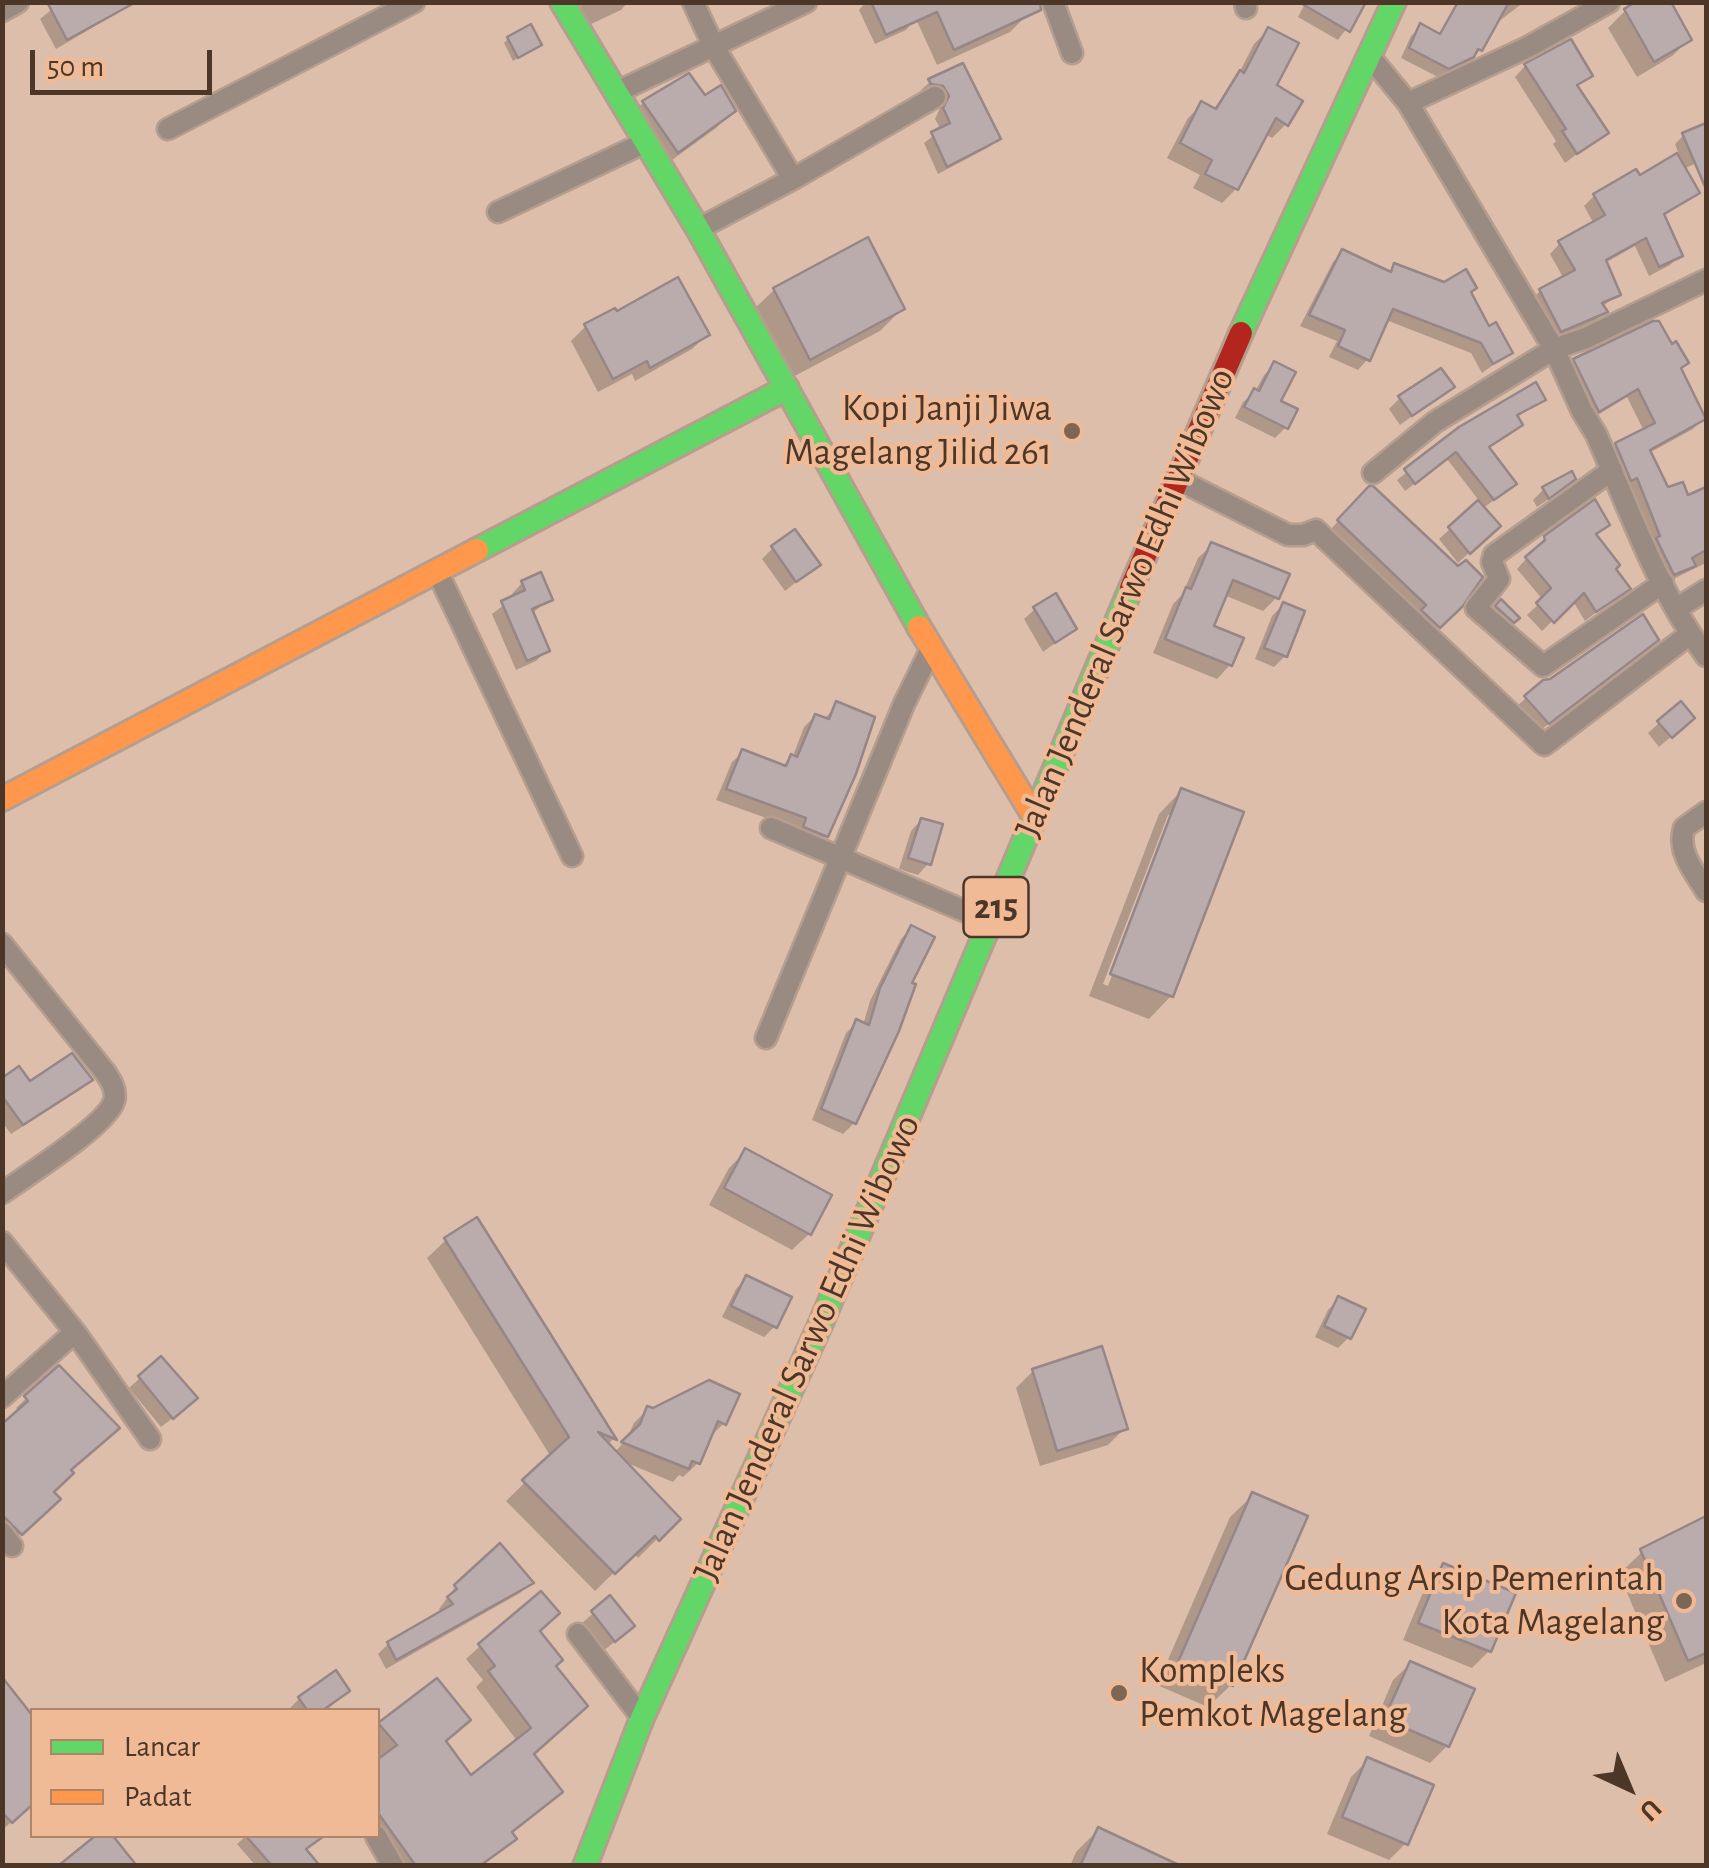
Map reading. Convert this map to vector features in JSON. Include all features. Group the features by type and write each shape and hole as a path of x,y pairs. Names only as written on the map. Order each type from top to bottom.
{"main road":[{"path":"562,2 698,229 931,649 1034,816"},
{"name":"Jalan Jenderal Sarwo Edhi Wibowo","path":"584,1866 642,1718 809,1351 1177,479 1394,2"},
{"path":"2,799 788,388"},
{"name":"Jalan Jenderal Sarwo Edhi Wibowo","path":"560,1866 602,1814"}],"street":[{"path":"2,11 18,2"},
{"path":"168,129 414,2"},
{"path":"693,2 714,47 793,179"},
{"path":"617,92 806,2"},
{"path":"1053,2 1072,52"},
{"path":"1408,103 1528,47 1610,2"},
{"path":"1371,58 1408,103 1554,349 1663,584 1706,656"},
{"path":"698,229 935,98"},
{"path":"498,212 646,142"},
{"path":"1373,474 1435,422 1554,349 1586,338 1706,280"},
{"path":"1612,470 1494,554 1492,562 1499,579 1476,608 1544,666 1663,584"},
{"path":"1177,479 1288,534 1303,536 1316,530 1544,746 1690,634"},
{"path":"437,571 572,856"},
{"path":"1676,609 1706,590"},
{"path":"766,1038 904,704 931,649"},
{"path":"1706,812 1684,828 1681,844 1706,890"},
{"path":"771,828 990,922"},
{"path":"2,944 98,1062 112,1082 115,1096 99,1122 2,1192"},
{"path":"2,1242 75,1332 150,1440"},
{"path":"2,1396 75,1332"},
{"path":"578,1634 642,1718"},
{"path":"377,1838 393,1866"}],"building":[{"path":"47,2 136,2 67,40"},
{"path":"871,2 1040,2 1041,10 954,50 937,12 886,35"},
{"path":"1299,2 1366,2 1350,32"},
{"path":"1458,2 1509,2 1482,51 1478,49 1474,57 1449,69 1409,48 1420,23 1440,34"},
{"path":"1635,2 1671,2 1692,40 1654,62 1624,9"},
{"path":"531,24 542,45 518,58 507,37"},
{"path":"1268,27 1299,43 1277,85 1303,101 1288,126 1276,118 1238,190 1205,174 1212,160 1180,143 1201,101 1216,109 1240,70 1244,73"},
{"path":"1571,39 1593,76 1577,85 1609,133 1577,154 1562,131 1566,129 1524,64"},
{"path":"963,63 1001,139 947,167 931,132 950,123 943,108 949,96 943,86 931,84 928,79"},
{"path":"689,73 705,95 721,85 736,111 678,153 642,101"},
{"path":"1706,123 1706,189 1682,133"},
{"path":"1677,153 1700,193 1664,214 1683,256 1659,267 1646,238 1606,260 1621,295 1602,303 1608,312 1561,332 1539,289 1575,270 1558,241 1605,215 1593,194 1636,169 1640,175"},
{"path":"868,237 905,309 810,360 773,288"},
{"path":"1342,249 1391,272 1394,263 1444,282 1466,269 1477,288 1471,292 1489,326 1496,322 1513,353 1493,364 1481,343 1393,309 1370,361 1338,346 1345,330 1309,315"},
{"path":"678,277 710,335 650,368 647,361 613,379 584,324 615,308 617,311"},
{"path":"1659,321 1689,363 1681,368 1706,419 1650,450 1668,487 1683,482 1688,495 1706,487 1706,550 1692,558 1696,566 1674,575 1656,538 1660,536 1637,478 1631,481 1615,443 1655,423 1638,389 1599,412 1573,359"},
{"path":"1274,361 1296,372 1281,401 1298,409 1288,429 1244,407 1254,388 1259,391"},
{"path":"1441,368 1455,387 1412,416 1398,396"},
{"path":"1536,382 1546,400 1517,415 1523,425 1489,447 1517,484 1494,500 1456,452 1415,484 1404,469 1459,427"},
{"path":"1572,471 1576,479 1549,499 1542,487"},
{"path":"1369,486 1458,566 1466,560 1483,577 1463,606 1440,628 1421,610 1426,605 1337,520"},
{"path":"1595,499 1610,525 1596,534 1620,565 1616,569 1631,589 1596,612 1584,593 1554,623 1536,603 1551,588 1525,557 1545,540 1544,536"},
{"path":"1478,500 1501,526 1470,554 1448,527"},
{"path":"795,529 821,565 796,582 771,546"},
{"path":"1211,542 1290,574 1279,599 1233,580 1214,626 1244,638 1232,666 1165,639 1186,587 1191,589"},
{"path":"541,572 553,600 532,609 550,651 527,661 501,601 525,590 521,581"},
{"path":"1056,593 1077,629 1055,643 1033,607"},
{"path":"1501,599 1520,618 1514,623 1495,606"},
{"path":"1283,602 1305,611 1287,657 1264,648"},
{"path":"1643,614 1659,640 1549,724 1524,696"},
{"path":"836,701 875,717 856,774 828,837 803,827 806,818 726,789 742,749 786,766 791,754 797,757 815,714 829,719"},
{"path":"1681,701 1695,718 1672,738 1657,721"},
{"path":"1181,788 1244,812 1173,997 1110,974"},
{"path":"921,818 943,824 931,865 908,858"},
{"path":"911,925 935,937 912,983 916,984 899,1031 856,1124 821,1109 856,1019 869,1025 880,988"},
{"path":"72,1053 93,1080 23,1125 2,1096 2,1078 19,1066 30,1081"},
{"path":"745,1148 832,1195 811,1235 724,1188"},
{"path":"477,1217 617,1440 598,1432 681,1519 659,1541 655,1536 615,1574 522,1480 569,1437 444,1238"},
{"path":"746,1275 792,1297 777,1328 731,1306"},
{"path":"1338,1296 1366,1309 1351,1339 1324,1326"},
{"path":"1102,1346 1128,1429 1057,1451 1032,1369"},
{"path":"161,1356 198,1398 173,1419 138,1376"},
{"path":"59,1365 120,1428 71,1470 74,1473 54,1492 61,1499 22,1535 2,1515 2,1424 28,1401 24,1396"},
{"path":"709,1380 740,1394 726,1425 718,1421 700,1464 692,1461 689,1469 621,1442 640,1424 647,1406 653,1408"},
{"path":"1252,1492 1308,1516 1233,1686 1178,1662"},
{"name":"Gedung Arsip Pemerintah Kota Magelang","path":"1706,1516 1706,1653 1688,1661 1640,1549"},
{"path":"500,1543 534,1583 396,1660 387,1642 453,1604 447,1597 457,1589 454,1585"},
{"path":"1443,1563 1516,1593 1491,1652 1418,1623"},
{"path":"541,1591 560,1613 540,1631 563,1660 556,1666 588,1706 534,1754 563,1792 512,1832 517,1839 481,1865 416,1866 380,1816 380,1758 397,1745 380,1721 437,1678 471,1720 446,1741 471,1775 531,1728 488,1671 495,1666 478,1644"},
{"path":"610,1595 635,1626 615,1642 591,1611"},
{"path":"1410,1661 1475,1689 1449,1747 1384,1719"},
{"path":"336,1670 350,1691 326,1708 306,1708 298,1697"},
{"path":"2,1677 30,1712 30,1807 12,1823 2,1812"},
{"path":"1367,1757 1434,1785 1408,1845 1342,1817"},
{"path":"1098,1827 1181,1866 1080,1866"},
{"path":"93,1838 115,1838 137,1866 58,1866"},
{"path":"248,1838 321,1838 306,1849 320,1866 272,1866"}],"traffic: fast":[{"path":"562,2 698,229 919,627"},
{"path":"1241,333 1394,2"},
{"path":"477,550 787,388"},
{"path":"585,1866 642,1718 821,1323 1131,588"}],"traffic: slow":[{"path":"2,799 477,550"},
{"path":"919,627 1034,816"}],"traffic: jam":[{"path":"1131,588 1241,333"}],"place":[{"name":"Kopi Janji Jiwa Magelang Jilid 261","path":"1072,431"},
{"name":"Gedung Arsip Pemerintah Kota Magelang","path":"1684,1601"},
{"name":"Kompleks Pemkot Magelang","path":"1119,1693"}]}
